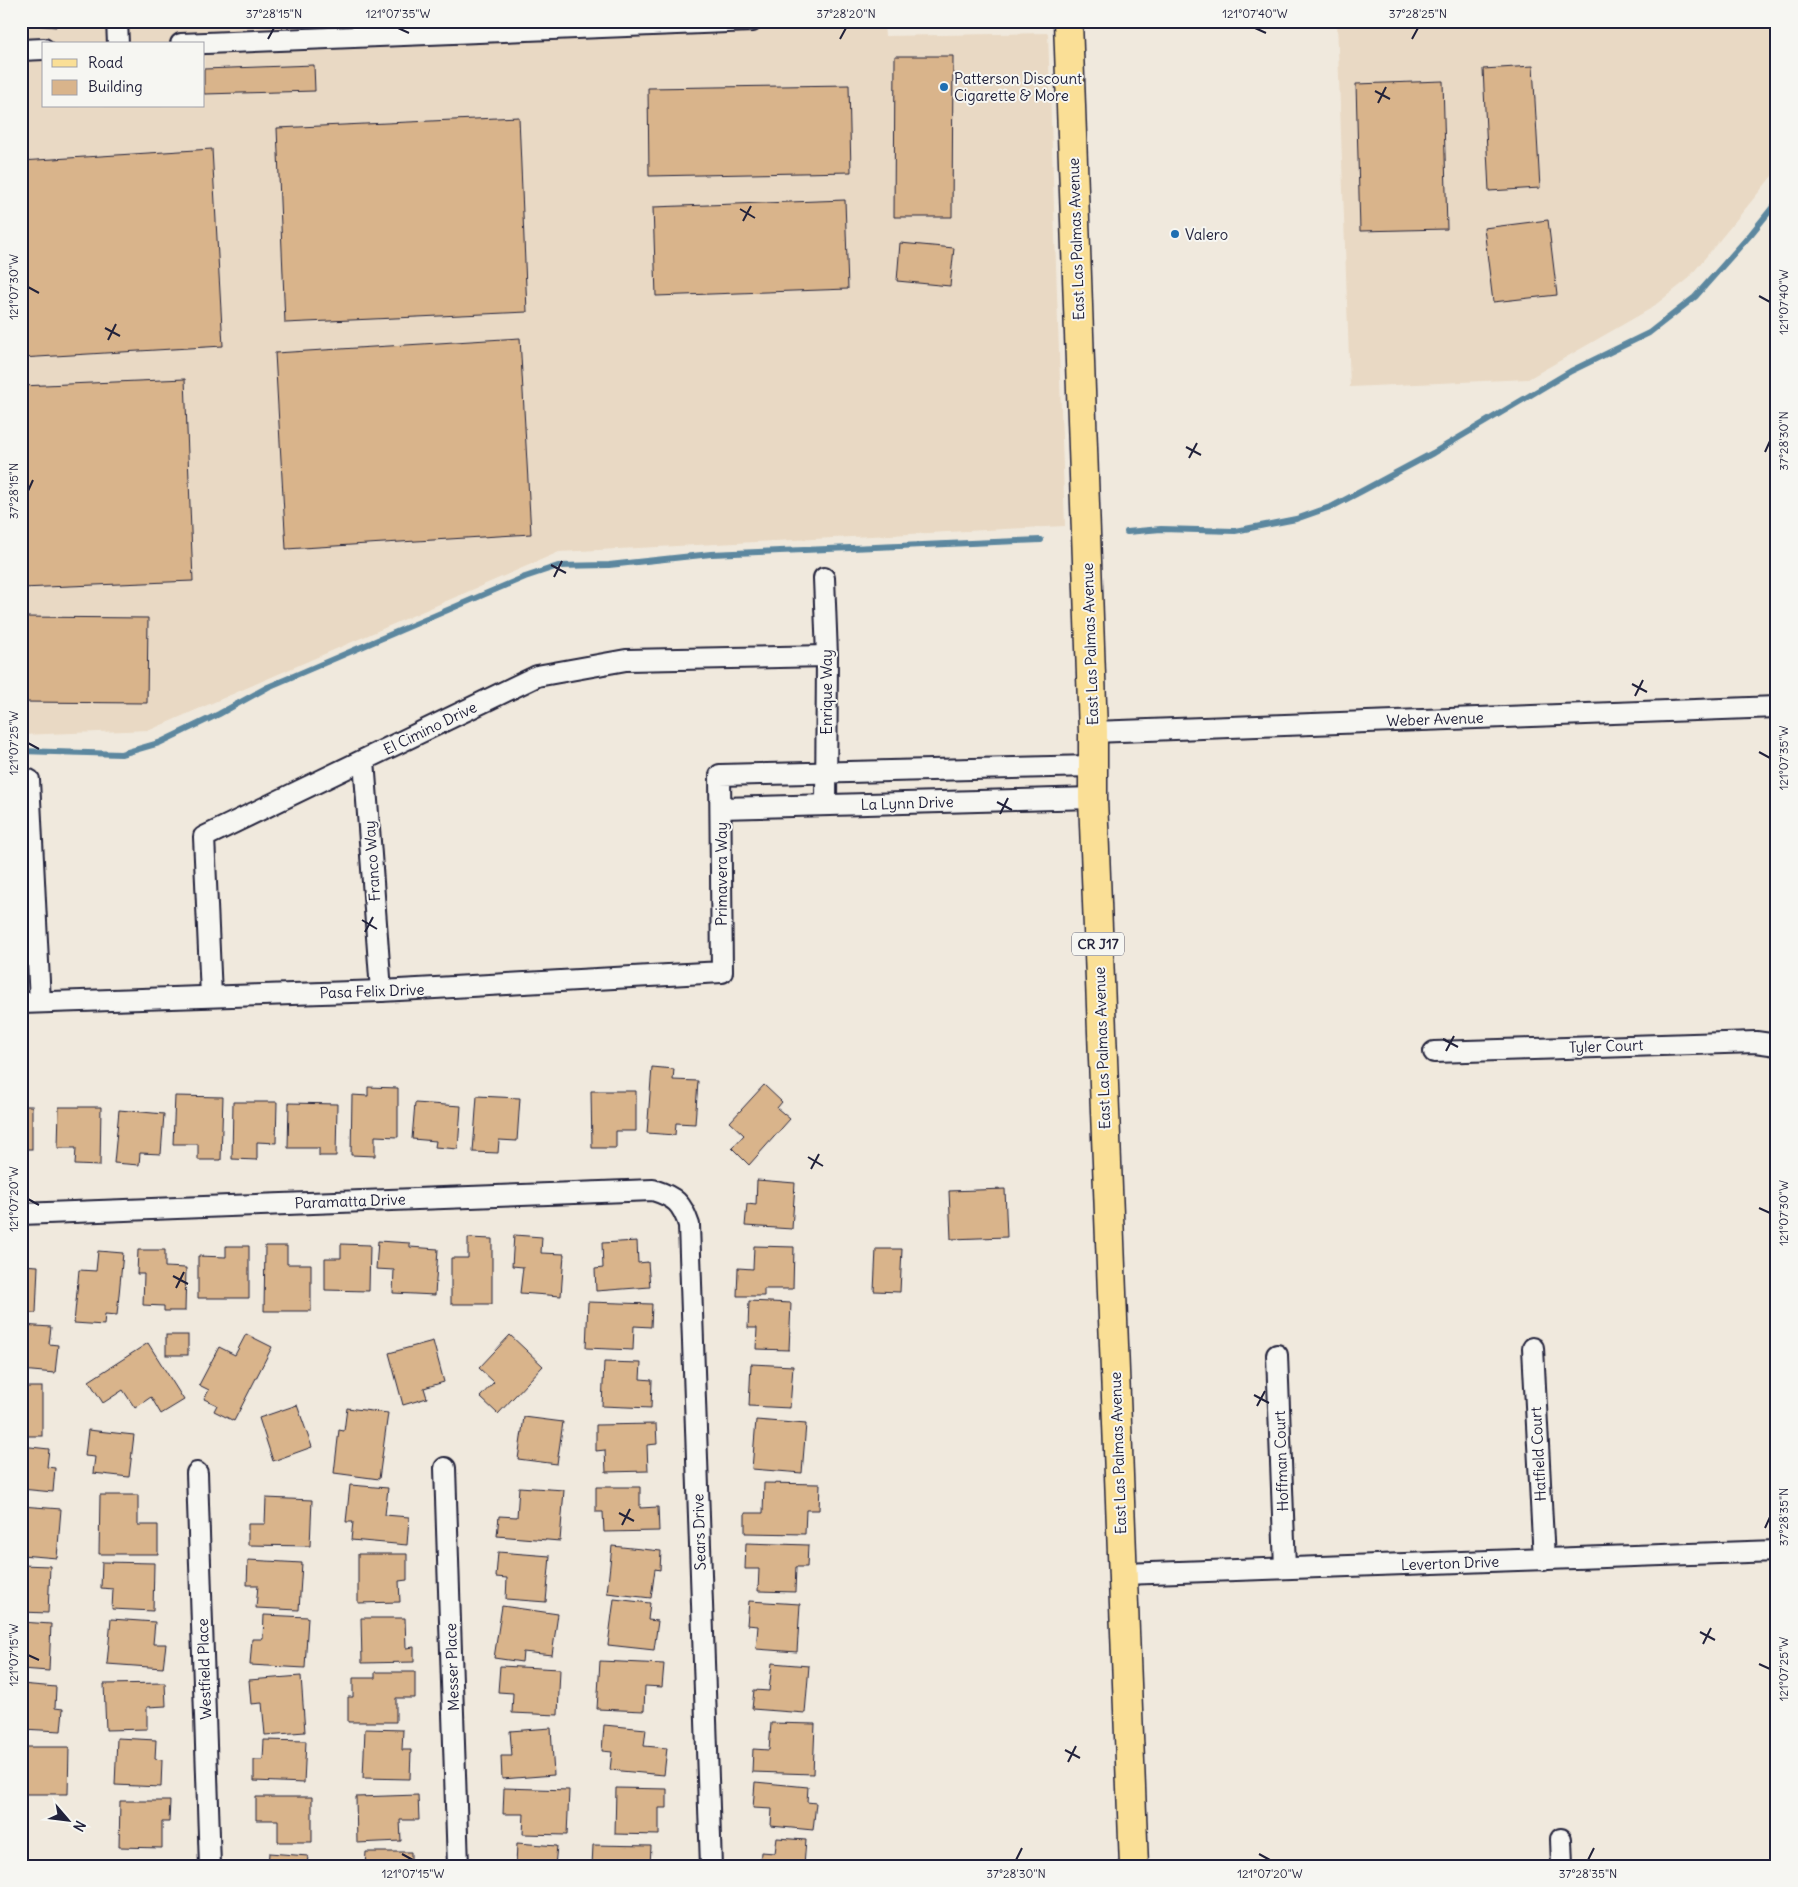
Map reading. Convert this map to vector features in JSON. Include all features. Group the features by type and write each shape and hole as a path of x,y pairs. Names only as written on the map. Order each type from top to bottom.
{"main road":[{"name":"East Las Palmas Avenue","path":"1068,21 1093,732 1093,798 1134,1866"}],"street":[{"path":"117,21 118,42"},
{"path":"205,43 752,21"},
{"path":"21,50 42,49"},
{"name":"Enrique Way","path":"824,578 827,656 826,805"},
{"name":"El Cimino Drive","path":"211,996 204,837 537,676 626,660 827,656"},
{"name":"Weber Avenue","path":"1093,732 1777,707"},
{"name":"Franco Way","path":"364,760 381,991"},
{"path":"825,773 1092,766"},
{"name":"Primavera Way","path":"722,972 720,775 825,773"},
{"path":"29,780 31,1002"},
{"name":"La Lynn Drive","path":"721,808 1093,798"},
{"name":"Pasa Felix Drive","path":"31,1002 381,991 722,972"},
{"name":"Tyler Court","path":"1434,1052 1756,1042 1777,1045"},
{"name":"Paramatta Drive","path":"21,1214 654,1190 666,1194 677,1201"},
{"name":"Sears Drive","path":"677,1201 684,1209 689,1225 711,1866"},
{"name":"Hatfield Court","path":"1533,1348 1544,1560"},
{"name":"Hoffman Court","path":"1276,1355 1286,1568"},
{"name":"Messer Place","path":"445,1468 458,1866"},
{"name":"Westfield Place","path":"197,1473 210,1866"},
{"name":"Leverton Drive","path":"1122,1574 1777,1551"},
{"path":"1561,1839 1562,1866"}],"shaded area":[{"path":"21,21 1051,21 1051,25 884,25 885,36 1048,33 1065,526 559,552 150,730 21,735"},
{"path":"1337,21 1777,21 1777,170 1687,280 1650,309 1528,379 1350,387"}],"building":[{"path":"21,21 56,21 56,27 21,24"},
{"path":"895,56 953,56 952,217 894,217"},
{"path":"314,65 315,91 205,94 205,69"},
{"path":"1533,66 1540,188 1489,191 1483,69"},
{"path":"1443,81 1447,229 1360,231 1356,84"},
{"path":"849,85 851,172 649,176 648,88"},
{"path":"519,117 527,312 285,323 277,128"},
{"path":"212,149 223,346 21,358 21,161"},
{"path":"845,200 848,289 656,296 653,207"},
{"path":"1548,220 1557,295 1493,302 1484,228"},
{"path":"900,243 954,248 950,286 897,281"},
{"path":"520,338 531,534 286,549 275,353"},
{"path":"185,379 193,581 21,588 21,386"},
{"path":"21,617 148,618 147,703 21,702"},
{"path":"652,1067 674,1069 673,1080 698,1081 695,1124 676,1123 675,1135 647,1133"},
{"path":"764,1085 782,1102 777,1108 790,1119 749,1165 732,1148 744,1135 730,1122"},
{"path":"368,1087 398,1088 398,1137 375,1136 375,1156 351,1155 352,1095 368,1096"},
{"path":"591,1091 636,1091 636,1131 616,1131 616,1148 592,1148"},
{"path":"175,1096 223,1097 221,1160 198,1160 198,1144 173,1144"},
{"path":"477,1096 520,1098 517,1141 499,1140 498,1153 473,1152"},
{"path":"233,1102 277,1102 276,1143 257,1142 257,1160 232,1159"},
{"path":"289,1103 337,1104 336,1156 319,1156 319,1148 288,1148"},
{"path":"415,1103 461,1106 458,1149 435,1147 436,1141 412,1139"},
{"path":"21,1106 32,1106 32,1149 21,1149"},
{"path":"59,1107 101,1107 100,1166 75,1165 76,1148 58,1148"},
{"path":"119,1110 164,1114 161,1154 140,1153 139,1165 114,1163"},
{"path":"757,1180 795,1183 792,1229 745,1226 747,1204 756,1205"},
{"path":"1005,1189 1007,1237 951,1239 949,1191"},
{"path":"514,1235 542,1237 541,1253 564,1254 561,1296 520,1293 523,1267 512,1266"},
{"path":"468,1238 492,1239 492,1304 451,1304 451,1258 468,1258"},
{"path":"378,1241 410,1243 410,1247 438,1249 435,1295 393,1293 394,1270 376,1269"},
{"path":"637,1241 638,1263 648,1262 650,1287 596,1291 595,1269 603,1268 602,1243"},
{"path":"341,1244 370,1245 369,1291 325,1290 325,1258 341,1258"},
{"path":"226,1246 249,1246 249,1298 198,1298 198,1256 226,1257"},
{"path":"265,1246 287,1246 287,1264 311,1264 311,1311 264,1311"},
{"path":"754,1246 794,1247 793,1289 764,1289 764,1296 737,1296 738,1268 753,1269"},
{"path":"876,1249 902,1249 900,1292 874,1291"},
{"path":"138,1250 165,1250 165,1267 186,1268 185,1311 164,1311 164,1306 143,1305 144,1274 137,1274"},
{"path":"98,1251 123,1253 117,1315 105,1314 104,1325 74,1323 79,1270 96,1271"},
{"path":"21,1265 38,1266 36,1313 21,1313"},
{"path":"749,1301 791,1303 789,1350 756,1349 757,1328 748,1328"},
{"path":"588,1302 652,1304 651,1327 634,1326 633,1350 586,1348"},
{"path":"21,1325 51,1327 49,1344 58,1345 55,1373 21,1370"},
{"path":"246,1334 272,1347 234,1421 214,1411 217,1405 204,1399 209,1390 199,1385 219,1347 235,1355"},
{"path":"166,1335 188,1335 188,1355 166,1355"},
{"path":"510,1335 543,1366 498,1414 480,1397 494,1382 479,1368"},
{"path":"433,1341 444,1382 424,1388 427,1398 403,1405 389,1353"},
{"path":"148,1343 184,1400 161,1414 151,1397 135,1408 123,1390 103,1403 89,1381"},
{"path":"604,1362 641,1363 640,1379 652,1380 651,1408 602,1406"},
{"path":"751,1364 793,1366 790,1408 749,1406"},
{"path":"21,1387 42,1387 42,1436 21,1436"},
{"path":"297,1405 312,1447 273,1461 259,1418"},
{"path":"347,1408 388,1413 379,1479 334,1473 339,1430 344,1431"},
{"path":"524,1417 563,1422 557,1464 518,1459"},
{"path":"756,1420 806,1424 802,1473 752,1469"},
{"path":"656,1424 657,1444 647,1445 648,1471 606,1472 605,1450 596,1451 596,1425"},
{"path":"88,1430 134,1435 129,1477 93,1473 95,1457 85,1456"},
{"path":"21,1446 49,1449 47,1467 55,1468 53,1492 21,1489"},
{"path":"764,1483 820,1484 819,1510 806,1510 805,1534 745,1533 745,1513 763,1513"},
{"path":"350,1485 388,1488 385,1515 409,1517 407,1545 351,1540 353,1522 346,1522"},
{"path":"519,1487 564,1490 560,1541 497,1536 499,1516 517,1517"},
{"path":"596,1487 640,1487 640,1508 658,1507 659,1531 604,1532 603,1512 596,1512"},
{"path":"100,1495 138,1495 138,1525 158,1525 158,1554 99,1554"},
{"path":"266,1498 312,1500 310,1546 248,1545 248,1524 265,1524"},
{"path":"21,1506 61,1509 57,1558 21,1555"},
{"path":"746,1543 808,1545 807,1567 796,1567 795,1592 758,1591 759,1569 745,1569"},
{"path":"612,1546 661,1551 660,1570 655,1569 651,1598 607,1593"},
{"path":"498,1552 550,1556 546,1602 506,1599 507,1578 496,1577"},
{"path":"358,1554 407,1554 407,1580 399,1581 400,1602 358,1603"},
{"path":"248,1560 302,1563 299,1610 256,1608 258,1585 247,1585"},
{"path":"102,1562 154,1563 153,1611 112,1609 113,1589 101,1588"},
{"path":"21,1565 50,1566 48,1613 21,1612"},
{"path":"614,1599 650,1603 648,1620 658,1621 654,1650 608,1645"},
{"path":"749,1601 800,1604 797,1652 756,1649 758,1626 747,1625"},
{"path":"502,1606 558,1614 552,1655 523,1652 522,1662 494,1658"},
{"path":"264,1615 308,1617 305,1668 250,1665 252,1639 263,1639"},
{"path":"361,1618 405,1618 406,1648 414,1647 414,1662 362,1663"},
{"path":"111,1619 155,1622 153,1644 166,1644 163,1668 107,1664"},
{"path":"21,1622 51,1624 49,1671 21,1669"},
{"path":"600,1661 664,1664 662,1687 645,1686 644,1711 597,1709"},
{"path":"772,1663 809,1666 805,1713 752,1709 754,1690 769,1691"},
{"path":"500,1666 560,1669 558,1715 512,1713 513,1693 498,1692"},
{"path":"375,1672 415,1672 415,1698 396,1698 396,1722 348,1722 348,1697 353,1697 353,1678 375,1678"},
{"path":"301,1676 305,1732 265,1735 262,1703 251,1704 249,1680"},
{"path":"165,1683 166,1706 147,1707 147,1729 106,1730 104,1684"},
{"path":"21,1684 56,1687 55,1708 63,1709 61,1731 21,1729"},
{"path":"771,1723 815,1724 813,1774 752,1772 753,1749 769,1750"},
{"path":"604,1725 646,1729 644,1746 667,1748 664,1775 610,1770 612,1752 602,1751"},
{"path":"551,1728 554,1775 502,1779 501,1756 512,1756 510,1731"},
{"path":"365,1729 403,1730 402,1750 411,1750 410,1779 363,1778"},
{"path":"117,1738 156,1740 155,1759 162,1760 161,1787 115,1785"},
{"path":"264,1740 306,1741 304,1783 254,1781 254,1760 263,1760"},
{"path":"24,1747 69,1747 68,1794 21,1794"},
{"path":"755,1782 808,1787 807,1802 816,1803 813,1830 771,1826 772,1809 753,1808"},
{"path":"504,1788 569,1790 567,1835 523,1834 524,1814 503,1814"},
{"path":"616,1788 667,1789 667,1808 659,1808 659,1835 615,1834"},
{"path":"418,1795 419,1820 400,1820 401,1841 357,1843 356,1797"},
{"path":"256,1797 312,1797 312,1842 278,1842 278,1820 256,1820"},
{"path":"120,1801 170,1801 169,1822 162,1822 162,1848 119,1847"},
{"path":"777,1838 806,1840 804,1866 760,1866 761,1852 775,1853"},
{"path":"517,1843 557,1846 555,1866 516,1866"},
{"path":"593,1845 651,1846 650,1866 592,1866"},
{"path":"366,1852 411,1852 411,1866 365,1866"},
{"path":"269,1853 308,1856 307,1866 268,1866"},
{"path":"110,1860 153,1862 153,1866 110,1866"}],"waterway":[{"path":"1127,532 1161,529 1235,531 1296,519 1333,506 1433,453 1571,371 1649,333 1695,297 1777,202"},
{"path":"21,751 121,754 159,743 219,714 268,687 525,577 558,566 609,565 711,554 1041,540"}],"place":[{"name":"Patterson Discount Cigarette & More","path":"944,87"},
{"name":"Valero","path":"1175,234"}]}
